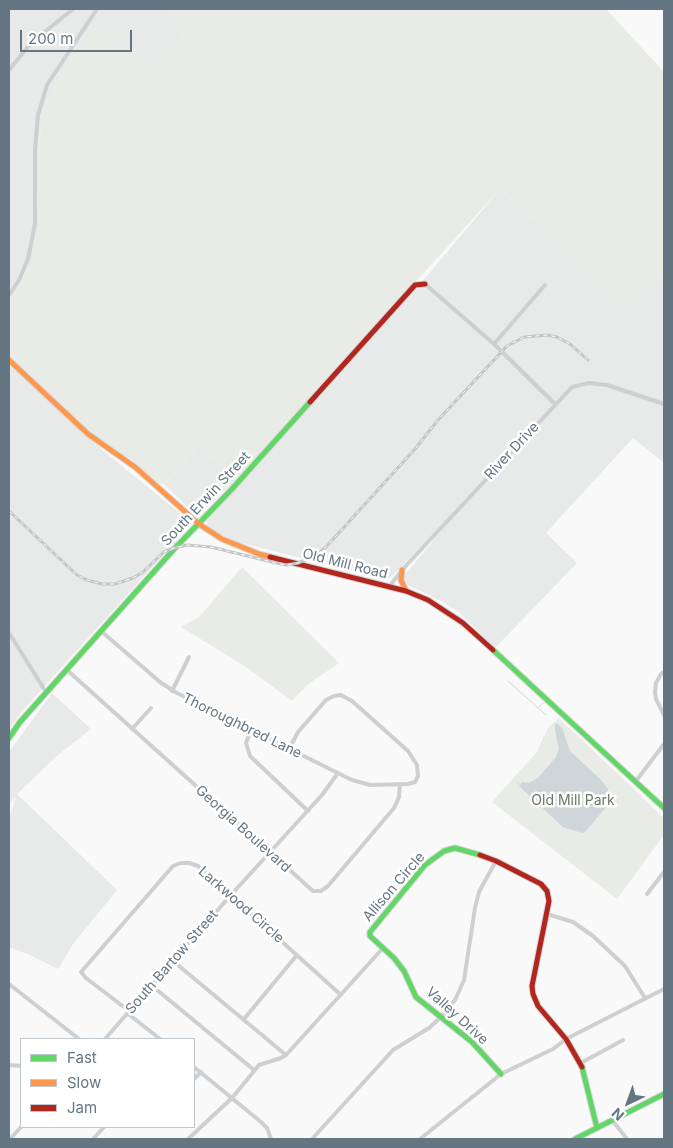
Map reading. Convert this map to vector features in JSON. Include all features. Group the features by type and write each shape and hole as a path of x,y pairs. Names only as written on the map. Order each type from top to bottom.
{"street":[{"path":"9,70 31,43 73,9"},
{"path":"9,295 19,280 28,259 34,224 35,150 38,115 47,85 96,9"},
{"path":"425,284 494,344 555,404"},
{"name":"South Erwin Street","path":"9,738 19,723 46,692 416,286 425,284"},
{"path":"494,344 545,285"},
{"name":"Old Mill Road","path":"9,360 82,429 143,474 199,524 222,539 250,551 389,586 434,603 463,623 664,808"},
{"name":"River Drive","path":"389,586 572,387 595,383 607,385 664,404"},
{"path":"402,570 401,580 406,591"},
{"name":"Thoroughbred Lane","path":"102,631 172,691 338,773 367,785 400,784"},
{"path":"9,633 46,692"},
{"path":"172,691 190,657"},
{"name":"Georgia Boulevard","path":"67,670 270,854 315,892 323,890 394,808 399,797 400,784"},
{"path":"664,672 656,683 655,692 656,699 664,716"},
{"path":"289,749 302,727 326,700 334,696 344,696 406,749 414,759 418,771 417,780 411,784 400,784"},
{"path":"132,729 151,708"},
{"path":"251,730 246,743 250,756 308,811"},
{"path":"636,781 664,744"},
{"name":"South Bartow Street","path":"106,1038 230,896 330,786 338,773"},
{"name":"Allison Circle","path":"382,948 372,940 370,932 404,888 431,858 444,851 455,848 463,849 496,861 541,884 547,891 549,901 532,986 533,994 538,1006 566,1039 581,1062 597,1128"},
{"path":"312,1139 393,1050 429,1028 456,1000 464,980 475,908 480,892 496,861"},
{"name":"Larkwood Circle","path":"128,1012 81,972 174,866 181,863 198,866 341,994"},
{"path":"648,894 664,872"},
{"path":"547,914 573,922 593,936 625,966 645,998"},
{"path":"188,1139 232,1098 254,1070 263,1063 286,1055 382,948"},
{"name":"Valley Drive","path":"382,948 404,971 416,997 472,1042 501,1074"},
{"path":"244,1018 297,955"},
{"path":"173,961 244,1018 286,1055"},
{"path":"9,984 78,1038"},
{"path":"152,985 254,1070"},
{"path":"420,1139 501,1074 553,1049 566,1039 664,989"},
{"path":"128,1012 159,1038"},
{"path":"581,1062 623,1040"},
{"path":"195,1068 263,1124 272,1139"},
{"path":"195,1078 201,1072"},
{"path":"575,1139 664,1094"},
{"path":"612,1120 627,1139"},
{"path":"10,1137 20,1128"},
{"path":"93,1139 103,1128"}],"shaded area":[{"path":"9,9 171,9 183,34 154,68 74,54 44,107 40,134 35,240 22,282 9,303"},
{"path":"500,189 624,303 653,279 664,275 664,463 633,438 546,533 577,563 495,648 460,613 443,602 408,585 404,576 465,502 388,580 234,541 208,526 207,520 417,288"},
{"path":"9,365 106,453 192,523 25,708 9,729"},
{"path":"199,446 236,479 199,515 194,513 165,485"},
{"path":"52,693 91,729 58,755 17,794 117,890 73,944 58,969 9,947 9,819 16,796 9,805 9,752"},
{"path":"557,723 562,728 570,751 608,789 607,806 584,833 563,827 519,786 522,782 529,783 538,778 556,757 559,749 555,730"}],"green space":[{"path":"171,9 606,9 664,72 664,275 653,279 624,303 500,189 236,479 199,446 165,485 157,482 132,460 96,437 9,355 9,303 22,282 35,240 40,136 44,107 74,54 97,24 154,68 183,34"},
{"path":"242,567 339,663 307,685 292,701 246,667 181,627 199,617"},
{"name":"Old Mill Park","path":"559,718 664,818 664,835 617,899 492,802 536,753 548,728"}],"waterway":[{"path":"508,681 546,715"},
{"path":"539,707 543,703"}],"railway":[{"path":"9,511 77,575 102,584 115,584 133,578 143,572 164,552 187,545 211,547 286,565 298,563 315,556 326,547 415,449 438,420 507,346 524,337 547,335 557,337 570,344 588,360"}],"traffic: fast":[{"path":"9,738 20,722 175,548 231,490 310,402"},
{"path":"493,650 664,808"},
{"path":"480,855 455,848 444,851 425,865 370,932 370,936 394,958 404,971 416,997 472,1042 501,1074"},
{"path":"582,1067 597,1128"},
{"path":"575,1139 664,1094"}],"traffic: slow":[{"path":"9,360 88,434 135,467 199,524 222,539 270,557"},
{"path":"402,570 401,580 406,591"}],"traffic: jam":[{"path":"310,402 415,285 425,284"},
{"path":"270,557 406,591 428,600 463,623 493,650"},
{"path":"480,855 541,884 547,891 549,901 532,986 533,994 538,1006 566,1039 582,1067"}]}
